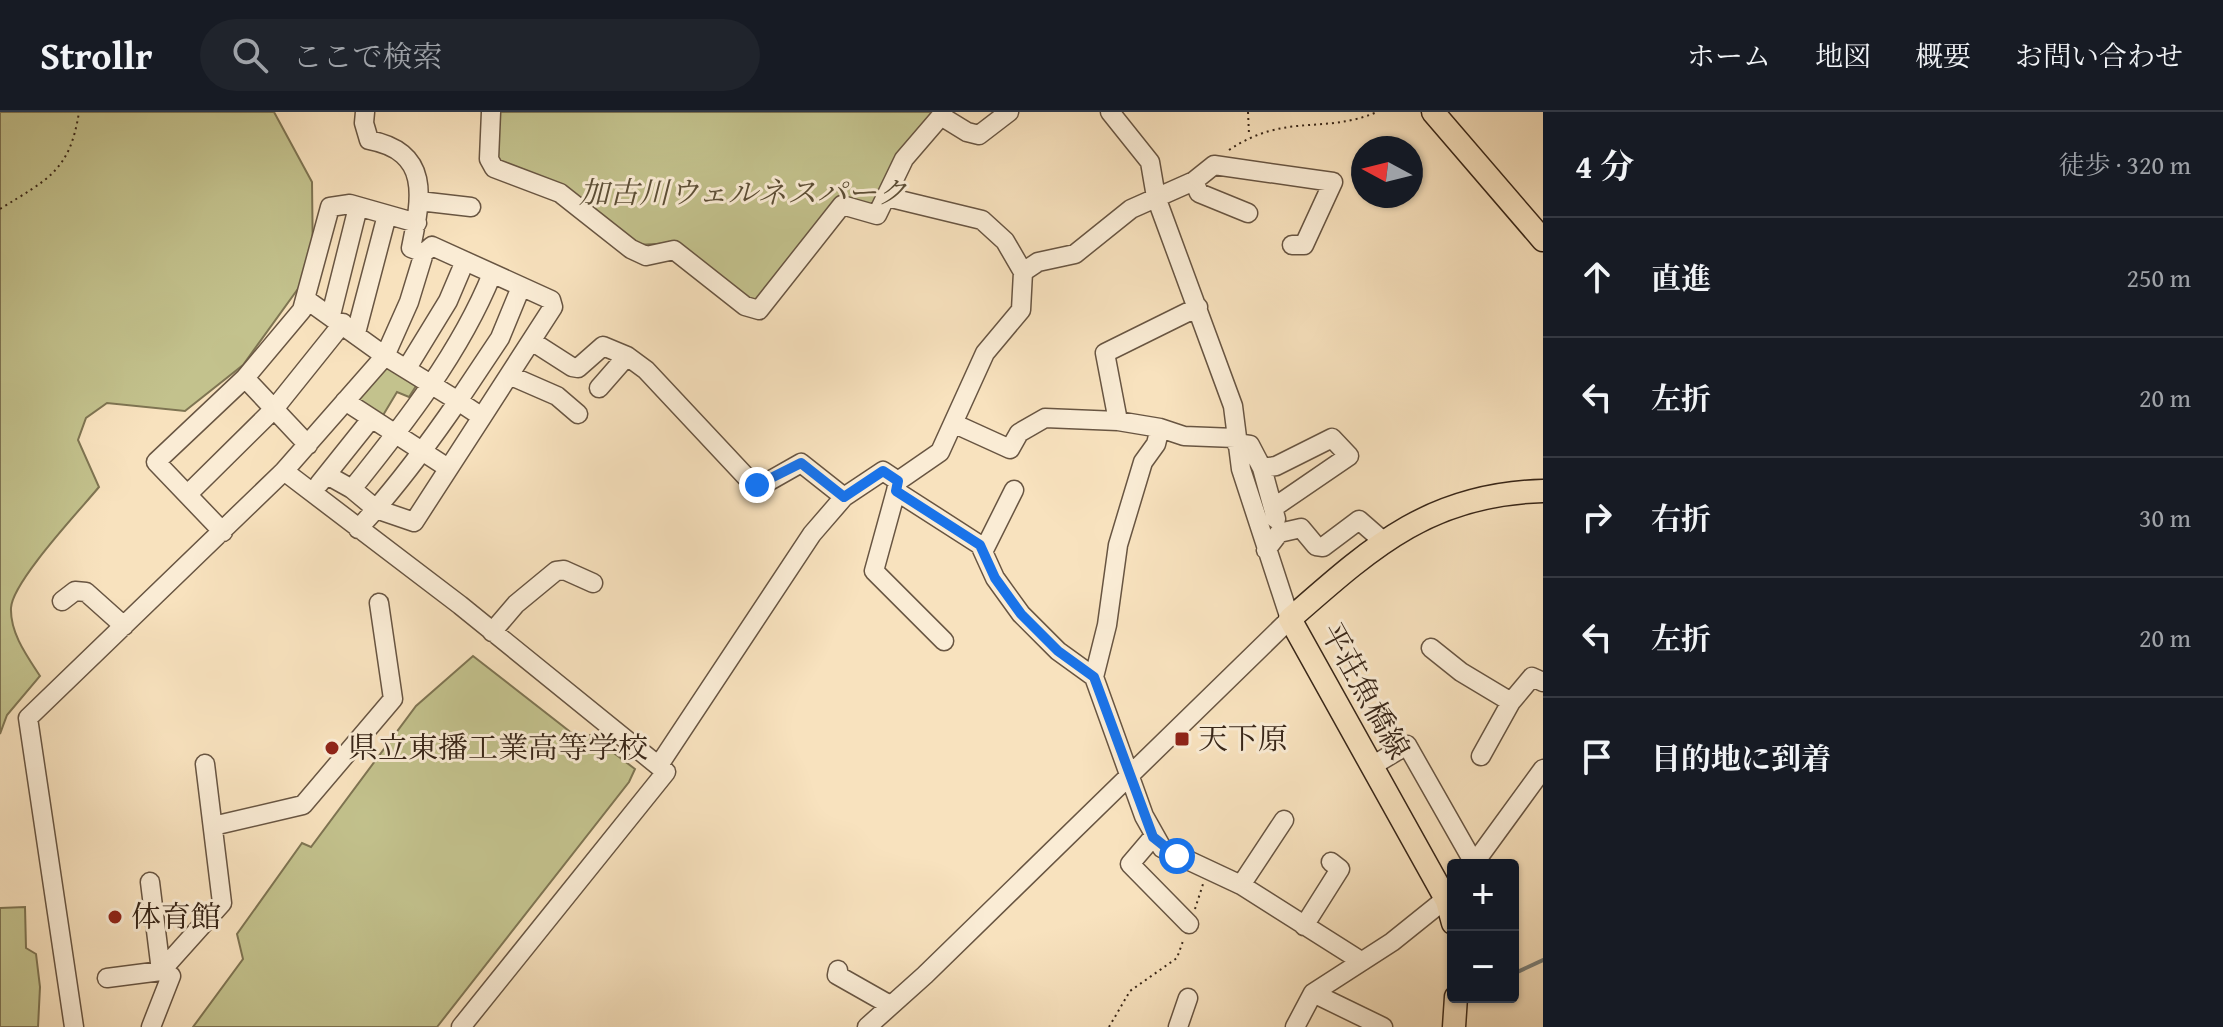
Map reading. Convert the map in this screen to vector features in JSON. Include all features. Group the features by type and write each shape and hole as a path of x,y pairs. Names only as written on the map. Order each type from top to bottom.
{"main road":[{"path":"1433,112 1543,240"},
{"name":"平荘魚橋線","path":"1447,892 1290,619 1383,541 1452,507 1495,496 1543,491"},
{"path":"1454,1026 1456,1003"}],"street":[{"path":"365,112 364,123 369,140 393,144 418,173 417,223 411,248 424,253"},
{"path":"491,112 489,159 494,168 560,193 631,249 646,256 674,250 745,306 759,310 842,205 877,215 904,159 941,116 967,132 979,135 1009,112"},
{"path":"867,1027 925,975 1290,619 1266,550 1235,440 1233,406 1156,197 1150,162 1110,112"},
{"path":"1023,272 1038,262 1075,254 1131,209 1194,181 1214,165 1333,182 1304,245 1292,245"},
{"path":"1194,181 1199,193 1248,213"},
{"path":"887,197 982,220 1005,241 1023,272 1021,310 985,353 940,452 897,486 874,571 944,641"},
{"path":"419,201 471,207"},
{"path":"223,532 156,462 245,378 302,310 330,207 358,207 417,223"},
{"path":"343,324 358,207"},
{"path":"188,494 274,409 343,324 387,215"},
{"path":"74,1027 28,718 284,471 385,356 409,302 424,253 432,246 551,300 553,307 533,342 414,522 376,509 352,489 327,475"},
{"path":"407,368 437,319 465,261"},
{"path":"352,489 396,435 473,322 492,274"},
{"path":"358,529 423,453 500,338 521,287"},
{"path":"307,300 385,356 431,382 482,417"},
{"path":"409,302 437,319"},
{"path":"1118,421 1105,353 1198,307"},
{"path":"533,342 578,368 603,346 627,356 646,370 750,481 764,484 801,463 844,497"},
{"path":"599,388 627,356"},
{"path":"509,375 557,396 578,414"},
{"path":"245,378 308,445"},
{"path":"345,401 448,468"},
{"path":"955,424 1010,449 1019,433 1045,418 1118,421 1160,428 1184,436 1235,440 1250,445 1262,468 1279,533"},
{"path":"312,492 371,419"},
{"path":"1094,677 1107,625 1118,545 1143,462 1156,444 1160,428"},
{"path":"1262,468 1276,466 1332,438 1349,456 1273,508"},
{"path":"284,471 666,772 461,1027"},
{"path":"659,765 812,534 844,497 883,471 897,486 984,550 995,578 1021,614 1058,651 1094,677 1153,837 1177,856 1241,885 1361,961"},
{"path":"984,550 1014,490"},
{"path":"1266,550 1279,533 1301,528 1316,546 1323,547 1359,520 1383,541"},
{"path":"492,632 516,604 556,571 564,570 593,583"},
{"path":"62,601 75,591 86,592 124,626"},
{"path":"213,826 303,805 393,699 379,603"},
{"path":"1431,648 1461,672 1511,702"},
{"path":"1481,756 1511,702 1532,677 1543,682"},
{"path":"1372,766 1407,745 1471,859"},
{"path":"161,971 222,903 205,764"},
{"path":"1478,859 1543,769"},
{"path":"1241,885 1284,820"},
{"path":"1153,837 1130,864 1189,924"},
{"path":"1304,926 1340,869 1331,862"},
{"path":"150,882 161,971"},
{"path":"1295,1027 1313,993 1447,899"},
{"path":"838,970 837,975 846,982 890,1005"},
{"path":"107,978 161,971 171,976 151,1027"},
{"path":"1313,993 1383,1027"},
{"path":"1178,1027 1188,998"}],"path":[{"path":"0,209 33,189 68,158 79,112"},
{"path":"1248,112 1250,135"},
{"path":"1214,165 1250,135 1295,122 1343,120 1377,112"},
{"path":"1109,1027 1130,991 1177,958 1208,868"}],"green space":[{"path":"0,112 274,112 312,182 313,268 243,365 185,411 107,403 86,418 78,440 99,487 34,564 14,596 11,608 13,626 40,676 7,715 0,734"},
{"name":"加古川ウェルネスパーク","path":"496,112 937,112 876,208 838,202 758,303 748,302 675,243 637,245 498,164"},
{"path":"387,364 418,383 409,397 397,392 382,417 355,403"},
{"path":"473,656 582,741 590,735 635,769 629,782 437,1027 193,1027 243,959 237,934 302,843 311,847 416,706"},
{"path":"25,907 26,948 36,954 40,987 38,1027 0,1027 0,908"}],"waterway":[{"path":"1519,971 1543,960"}],"place":[{"name":"天下原","path":"1182,739"},
{"name":"県立東播工業高等学校","path":"332,748"},
{"name":"体育館","path":"115,917"}],"route":[{"path":"757,485 801,463 821,482 844,497 883,471 898,481 896,491 980,545 995,578 1021,614 1058,651 1094,677 1153,837 1162,848 1177,856"}]}
